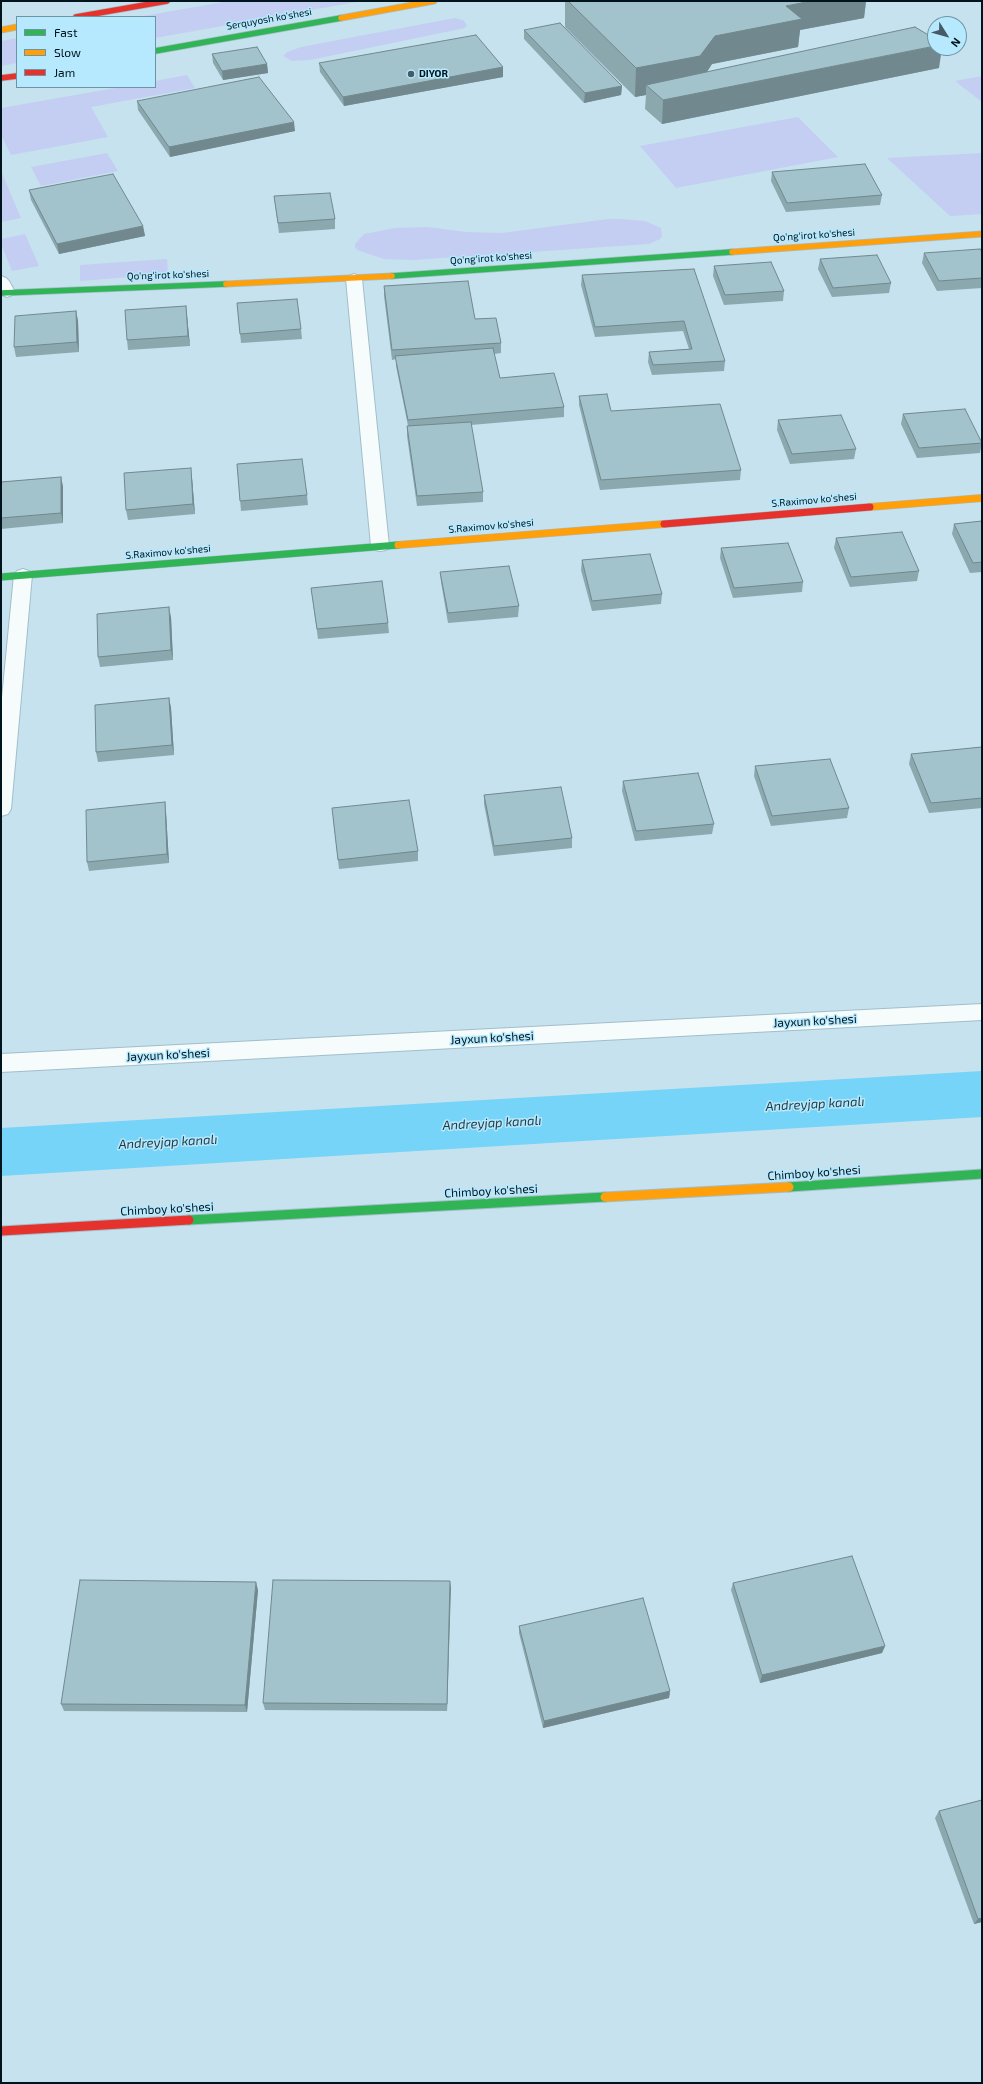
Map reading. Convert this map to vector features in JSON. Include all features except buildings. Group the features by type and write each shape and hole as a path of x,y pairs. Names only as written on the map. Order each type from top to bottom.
{"street":[{"path":"82,16 167,1"},
{"name":"Serquyosh ko'shesi","path":"156,51 434,1"},
{"path":"1,30 16,27"},
{"path":"1,78 16,76"},
{"name":"Qo'ng'irot ko'shesi","path":"3,289 354,279 982,234"},
{"path":"354,279 380,546"},
{"name":"S.Raximov ko'shesi","path":"1,577 982,498"},
{"path":"1,809 23,575"},
{"name":"Jayxun ko'shesi","path":"1,1064 982,1012"},
{"name":"Chimboy ko'shesi","path":"1,1231 982,1174"}],"shaded area":[{"path":"229,1 362,1 156,38 156,16 144,16"},
{"path":"455,18 463,20 467,25 465,28 310,60 292,61 283,56 287,52 301,47"},
{"path":"16,38 16,63 1,66 1,41"},
{"path":"187,75 195,88 91,107 108,137 11,155 1,135 1,108 115,88 156,88 156,81"},
{"path":"982,76 982,102 955,81"},
{"path":"798,117 838,157 676,188 640,146"},
{"path":"107,153 118,171 41,186 31,167"},
{"path":"982,153 982,214 950,216 887,158"},
{"path":"1,171 21,218 1,222"},
{"path":"608,219 645,221 661,228 662,236 660,239 649,244 413,260 384,259 355,248 355,244 364,234 395,228 427,227 466,232 502,233"},
{"path":"25,234 39,266 12,271 1,244 1,239"},
{"path":"167,259 168,274 80,281 80,265"}],"waterway":[{"name":"Andreyjap kanalı","path":"1,1152 982,1094"}],"traffic: fast":[{"path":"156,51 341,18"},
{"path":"392,276 732,252"},
{"path":"1,293 226,284"},
{"path":"1,577 398,545"},
{"path":"789,1187 982,1174"},
{"path":"189,1220 605,1197"}],"traffic: slow":[{"path":"341,18 434,1"},
{"path":"1,30 16,27"},
{"path":"732,252 982,234"},
{"path":"226,284 392,276"},
{"path":"870,507 982,498"},
{"path":"398,545 664,524"},
{"path":"605,1197 789,1187"}],"traffic: jam":[{"path":"82,16 167,1"},
{"path":"1,78 16,76"},
{"path":"664,524 870,507"},
{"path":"1,1231 189,1220"}],"place":[{"name":"DIYOR","path":"411,74"}]}
